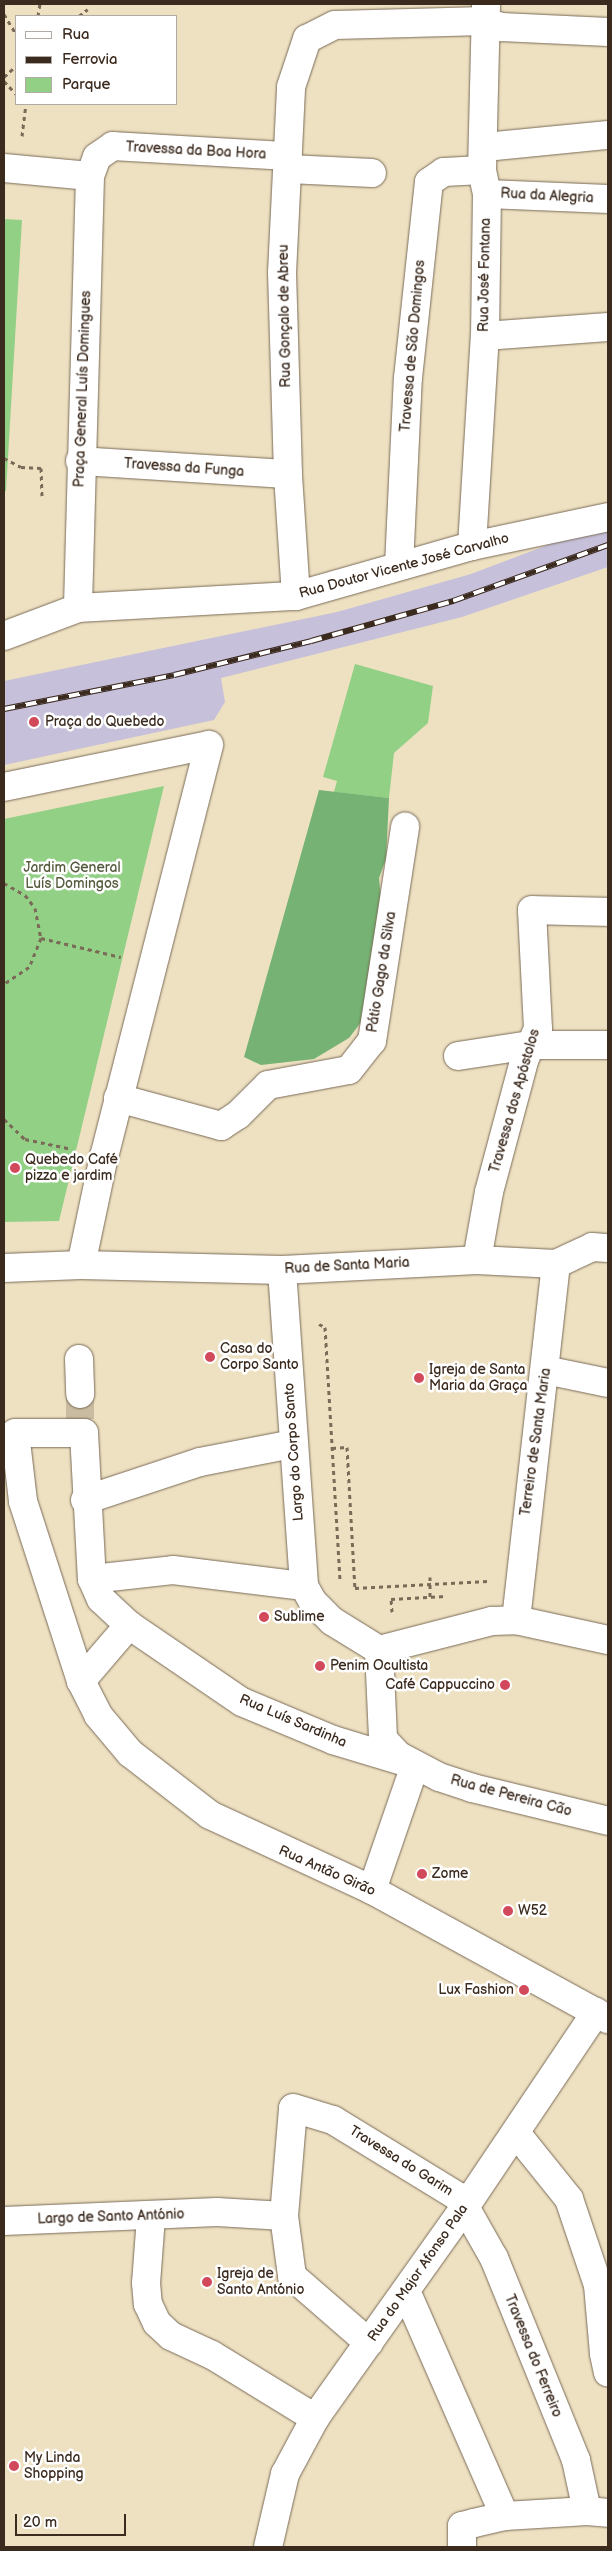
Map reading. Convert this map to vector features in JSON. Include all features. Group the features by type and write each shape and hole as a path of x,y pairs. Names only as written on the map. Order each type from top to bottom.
{"street":[{"path":"485,12 501,27 608,32"},
{"name":"Rua Gonçalo de Abreu","path":"296,596 288,474 282,273 291,87 307,39 334,25 485,12"},
{"name":"Rua José Fontana","path":"472,546 485,336 485,12"},
{"path":"485,170 608,135"},
{"name":"Travessa da Boa Hora","path":"90,176 97,157 113,146 372,173"},
{"path":"4,168 90,176"},
{"name":"Rua da Alegria","path":"485,170 608,199"},
{"name":"Travessa de São Domingos","path":"399,566 408,378 429,182 444,172 485,170"},
{"name":"Praça General Luís Domingues","path":"78,608 80,461 90,176"},
{"path":"485,336 608,327"},
{"name":"Travessa da Funga","path":"80,461 288,474"},
{"name":"Rua Doutor Vicente José Carvalho","path":"78,608 296,596 472,546 608,517"},
{"path":"4,636 78,608"},
{"path":"4,787 209,745 118,1098 81,1265 4,1268"},
{"name":"Pátio Gago da Silva","path":"118,1098 221,1126 238,1115 268,1086 349,1070 372,1041 405,827"},
{"name":"Travessa dos Apóstolos","path":"477,1260 489,1192 524,1058 538,1029 532,910 608,912"},
{"path":"458,1056 531,1045 608,1045"},
{"name":"Rua de Santa Maria","path":"81,1265 282,1270 477,1260 556,1264 592,1247 608,1248"},
{"name":"Terreiro de Santa Maria","path":"516,1620 526,1510 546,1370 556,1264"},
{"name":"Largo do Corpo Santo","path":"282,1270 293,1444 308,1594"},
{"path":"79,1360 80,1415 84,1433 85,1500 92,1579 173,1570 308,1594 332,1621 379,1650 492,1621 516,1620 608,1640"},
{"path":"546,1370 608,1383"},
{"name":"Rua Antão Girão","path":"80,1415 15,1433 15,1518 81,1681 98,1715 130,1753 210,1815 272,1846 372,1890 602,2015"},
{"path":"85,1500 200,1462 293,1444"},
{"name":"Rua Luís Sardinha","path":"92,1579 101,1599 129,1625 242,1702 333,1740 415,1765"},
{"path":"81,1681 129,1625"},
{"path":"372,1890 415,1765 394,1752 383,1739 379,1650"},
{"name":"Rua de Pereira Cão","path":"415,1765 472,1788 608,1821"},
{"name":"Rua do Major Afonso Pala","path":"268,2547 285,2474 315,2418 516,2133 602,2015"},
{"name":"Travessa do Garim","path":"284,2216 293,2108 332,2120 457,2196 465,2207"},
{"path":"516,2133 569,2199 598,2285 604,2354 608,2373"},
{"name":"Travessa do Ferreiro","path":"465,2207 494,2258 598,2512"},
{"name":"Largo de Santo António","path":"4,2221 150,2217 217,2212 284,2216"},
{"path":"284,2216 292,2276 369,2343"},
{"path":"150,2217 146,2283 148,2304 157,2323 171,2336 212,2355 315,2418"},
{"path":"406,2291 506,2516"},
{"path":"462,2547 462,2526 506,2516 598,2512"}],"path":[{"path":"80,15 88,9"},
{"path":"4,14 15,32"},
{"path":"4,77 15,67"},
{"path":"4,81 15,93"},
{"path":"22,137 26,105"},
{"path":"4,458 21,467 41,468 42,496"},
{"path":"4,883 25,895 35,908 41,938 29,967 4,984"},
{"path":"41,938 123,958"},
{"path":"4,1119 25,1139 76,1150"},
{"path":"310,1320 324,1327 340,1585"},
{"path":"332,1448 347,1447 355,1588 496,1581"},
{"path":"430,1577 430,1597"},
{"path":"392,1607 391,1599 448,1596"}],"shaded area":[{"path":"608,522 608,567 462,617 221,678 225,702 214,720 4,765 4,681 337,612 471,574"}],"green space":[{"path":"4,219 22,220 6,491 4,491"},
{"path":"355,664 433,686 428,723 394,753 389,798 334,792 337,781 323,777"},
{"name":"Jardim General Luís Domingos","path":"164,786 59,1221 4,1222 4,819"},
{"path":"319,790 389,798 386,859 379,878 381,899 362,1021 349,1038 314,1059 261,1065 244,1057"}],"tunnel":[{"path":"80,1394 80,1419"}],"railway":[{"path":"4,709 174,675 311,641 453,601 608,545"}],"place":[{"name":"Praça do Quebedo","path":"34,722"},
{"name":"Quebedo Café pizza e jardim","path":"15,1168"},
{"name":"Casa do Corpo Santo","path":"210,1357"},
{"name":"Igreja de Santa Maria da Graça","path":"419,1378"},
{"name":"Sublime","path":"264,1617"},
{"name":"Penim Ocultista","path":"320,1666"},
{"name":"Café Cappuccino","path":"505,1685"},
{"name":"Zome","path":"422,1874"},
{"name":"W52","path":"508,1911"},
{"name":"Lux Fashion","path":"524,1990"},
{"name":"Igreja de Santo António","path":"207,2282"},
{"name":"My Linda Shopping","path":"14,2466"}]}
